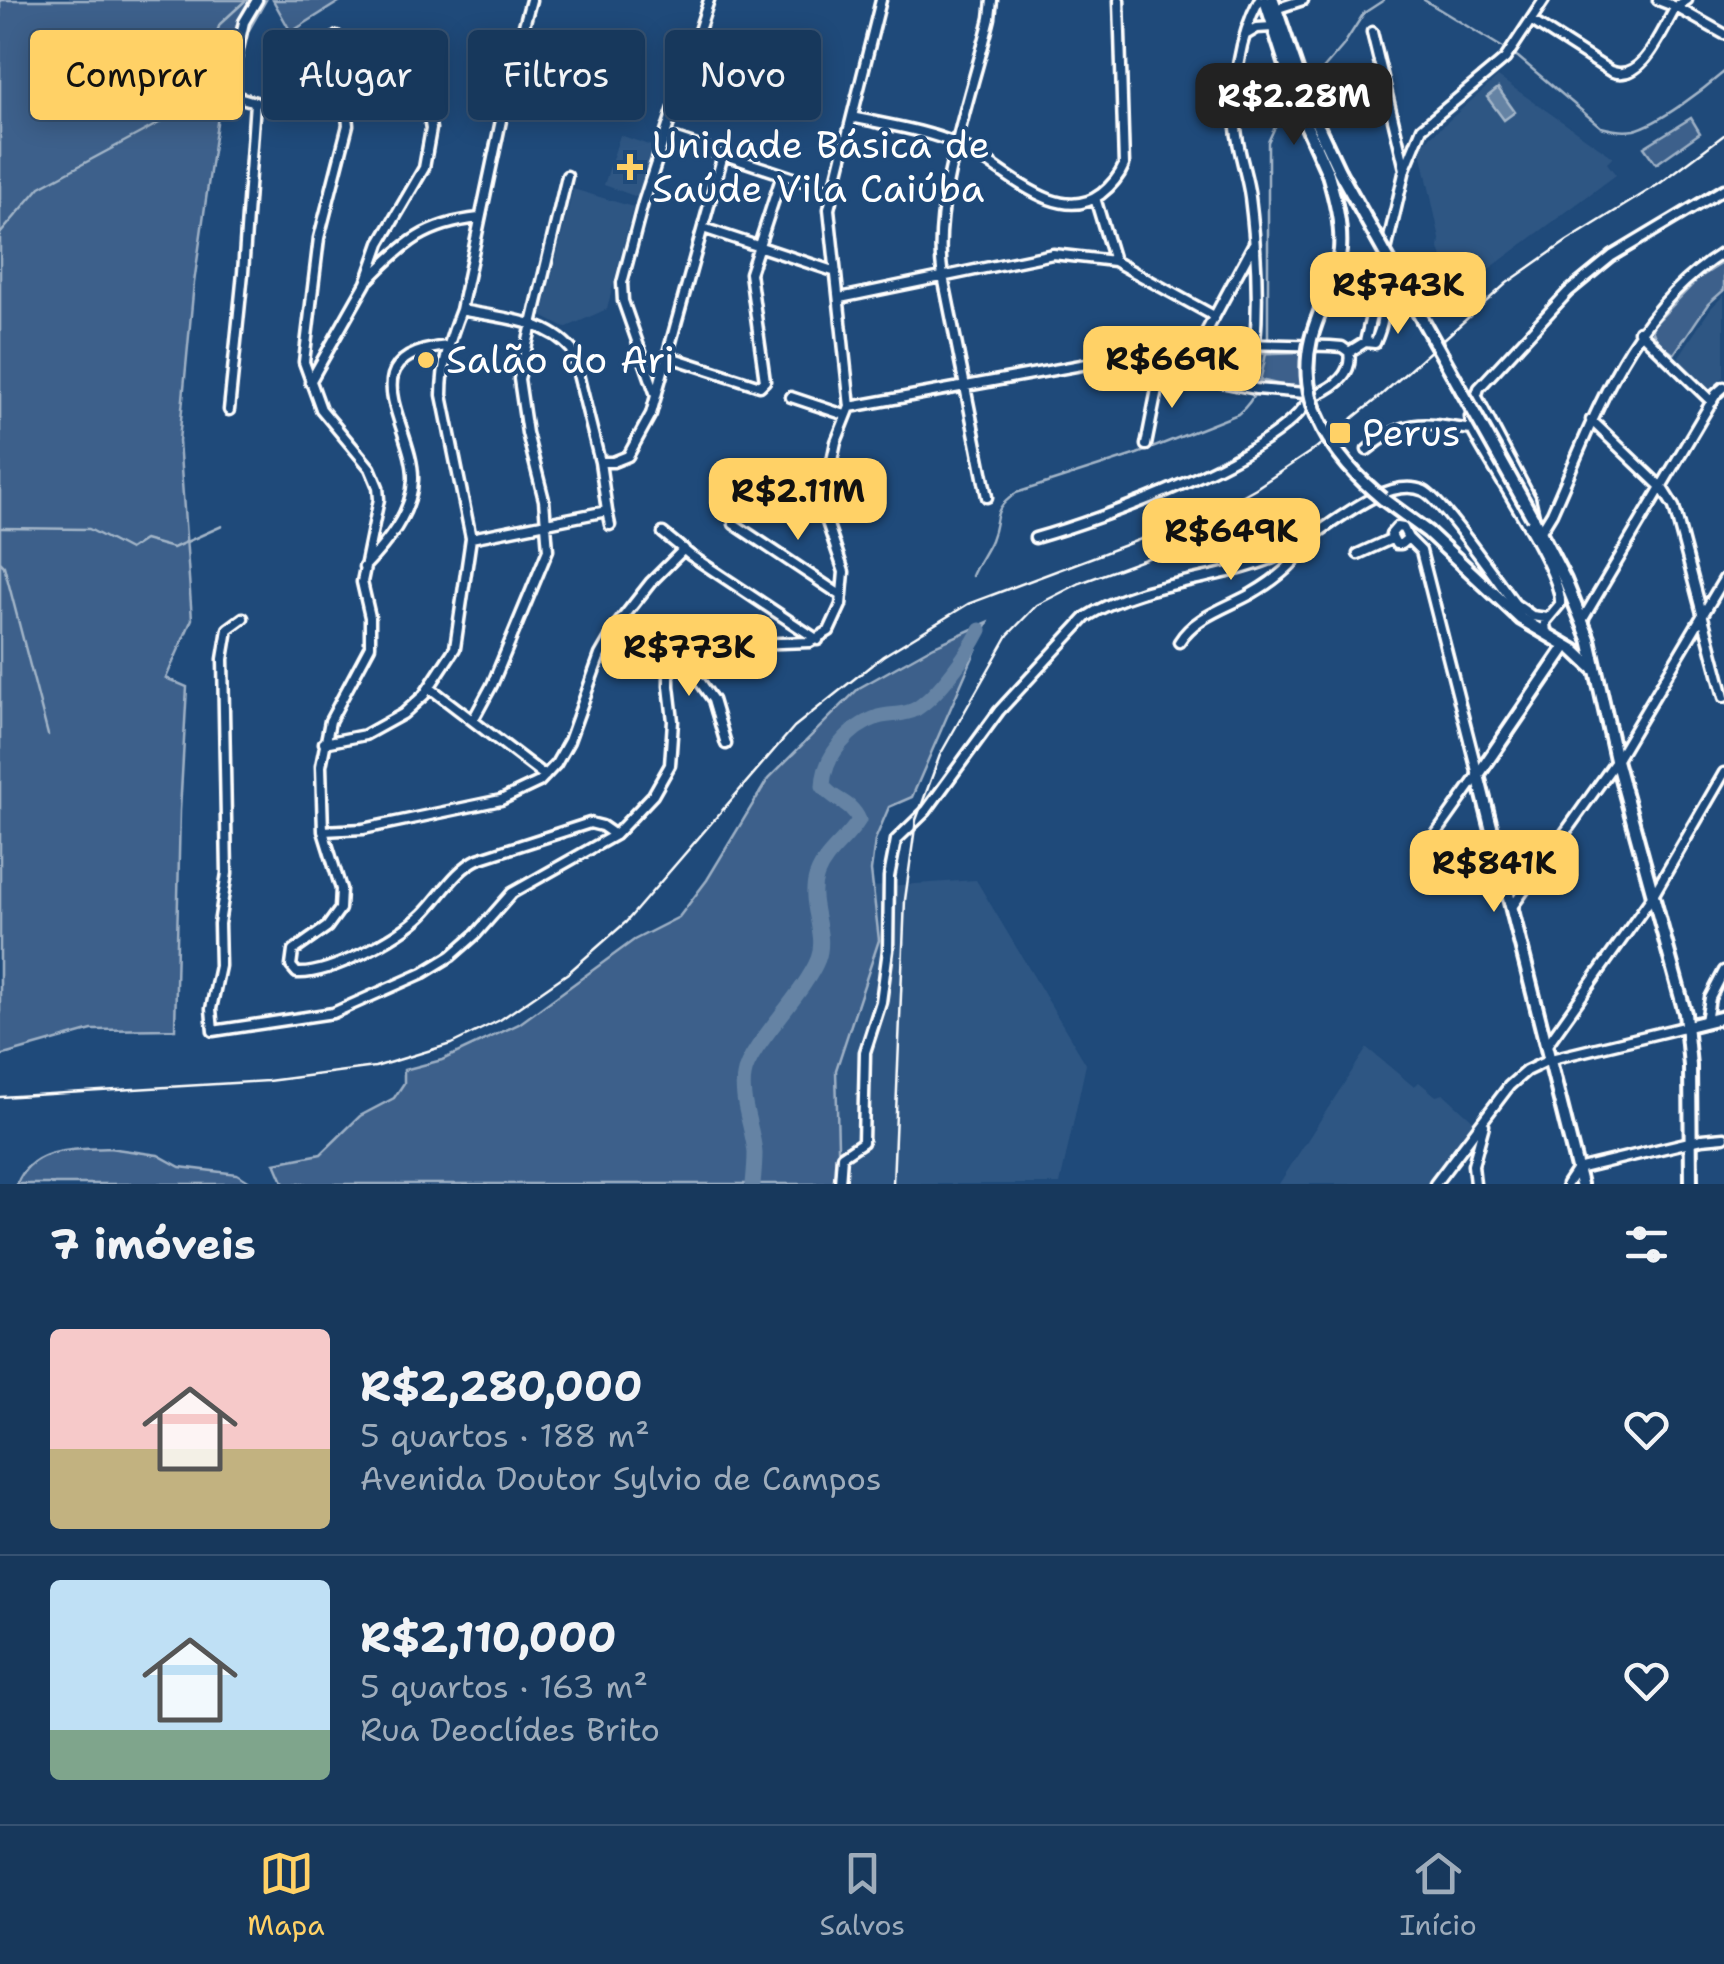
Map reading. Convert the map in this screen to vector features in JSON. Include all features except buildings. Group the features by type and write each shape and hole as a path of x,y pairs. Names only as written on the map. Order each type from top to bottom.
{"main road":[{"path":"1268,4 1272,27 1333,173 1384,254 1536,523 1583,619 1616,760 1688,1026 1692,1184"},
{"path":"1268,4 1296,86"},
{"path":"1333,173 1340,249 1311,336 1308,368 1312,400 1326,438 1364,484 1428,532 1519,618 1566,646 1594,670"},
{"path":"1566,646 1478,775 1580,1184"},
{"path":"1688,1026 1724,1017"}],"street":[{"path":"229,410 254,102 228,94 244,22 257,0"},
{"path":"324,743 379,730 403,714 430,688 456,648 471,538 442,395 448,346 461,310 531,0"},
{"path":"656,395 636,343 622,289 644,202 709,0"},
{"path":"242,618 228,628 223,659 227,872 220,924 220,966 210,1009 213,1031 324,1015 423,973 469,941 512,893 615,836 653,795 668,772 672,747 670,675 678,657 692,650 723,645 802,644 818,640 834,623 842,596 842,565 826,522 824,498 847,411 840,298 829,222 881,0"},
{"path":"987,497 943,276 940,224 992,0"},
{"path":"852,117 958,144 1048,199 1063,204 1095,198 1112,184 1124,165 1119,0"},
{"path":"1256,344 1258,302 1250,195 1235,106 1245,35 1268,4 1302,0"},
{"path":"1349,352 1366,342 1376,344 1382,323 1383,306 1377,295 1384,254 1405,169 1419,133 1428,120 1505,59 1544,0"},
{"path":"1658,0 1724,34"},
{"path":"1531,22 1610,71 1626,75 1641,63 1676,8 1687,0"},
{"path":"1245,35 1257,28 1272,27"},
{"path":"1372,32 1405,169"},
{"path":"348,120 319,238 304,358 321,409 361,454 378,487 362,582 372,630 370,646 330,721 324,743 320,792 323,830 341,889 340,910 327,928 293,951 291,966 297,973 314,972 401,932 421,916 464,868 478,859 590,823 615,836"},
{"path":"310,382 366,283 380,242 416,185 429,152 429,120"},
{"path":"667,136 833,192"},
{"path":"600,462 628,456 638,442 670,357 723,155"},
{"path":"670,357 760,386 764,381 750,278 782,175"},
{"path":"473,720 492,685 548,550 547,524 519,386 530,324 567,176"},
{"path":"1546,634 1547,618 1560,604 1559,586 1472,430 1470,417 1476,394 1537,323 1596,267 1724,189"},
{"path":"1095,198 1114,261"},
{"path":"366,283 418,234 448,222 479,218"},
{"path":"703,228 836,272"},
{"path":"1194,375 1214,316 1253,245"},
{"path":"1476,394 1530,498 1536,523 1555,507 1608,382 1639,331 1680,284 1724,252"},
{"path":"840,298 1052,254 1114,261 1214,316"},
{"path":"461,310 530,324 562,339 576,355 610,525"},
{"path":"1639,331 1712,402"},
{"path":"791,397 847,411 1102,360 1243,386 1312,394 1324,392 1347,372 1351,363 1349,352 1342,346 1202,343"},
{"path":"364,567 406,510 414,482 392,400 392,378 398,366 410,357 426,349 448,346"},
{"path":"1146,445 1162,369"},
{"path":"1583,619 1724,387"},
{"path":"1035,538 1123,510 1251,449 1298,417 1312,394"},
{"path":"1591,420 1662,488 1676,514 1724,697"},
{"path":"1367,450 1400,427 1422,422 1472,430"},
{"path":"840,1184 842,1156 863,1142 865,1052 884,984 890,865 896,840 926,810 1019,688 1086,617 1102,607 1152,590 1272,559 1312,538 1378,494 1405,488 1424,492 1442,509 1515,604 1532,616 1547,618"},
{"path":"471,538 607,511"},
{"path":"734,524 842,596"},
{"path":"1358,554 1391,540 1397,527 1418,545 1478,775 1427,848"},
{"path":"664,533 818,640"},
{"path":"1180,642 1197,622 1285,571 1312,538"},
{"path":"323,830 363,829 502,800 519,794 545,776 569,740 600,656 618,624 651,582 684,550"},
{"path":"1512,907 1616,760 1724,579"},
{"path":"692,650 693,672 713,700 726,744"},
{"path":"430,688 545,776"},
{"path":"1548,1045 1654,894 1724,773"},
{"path":"1706,1021 1710,998 1724,971"},
{"path":"1435,1184 1509,1086 1526,1071 1551,1059 1688,1026"},
{"path":"1475,1184 1473,1165 1485,1120"},
{"path":"1568,1184 1577,1169 1691,1141 1724,1137"}],"shaded area":[{"path":"0,0 266,0 243,41 243,30 30,30 30,120 217,120 194,283 179,441 192,619 166,678 187,687 175,1029 92,1030 0,1056"},
{"path":"273,0 342,0 294,30 290,30"},
{"path":"1498,77 1613,157 1607,163 1616,175 1454,295 1439,248 1420,146"},
{"path":"1498,88 1515,112 1504,120 1487,97"},
{"path":"1691,118 1700,133 1656,164 1644,147"},
{"name":"Unidade Básica de Saúde Vila Caiúba","path":"620,135 657,148 640,198 604,185"},
{"path":"573,189 633,207 607,309 565,328 542,316"},
{"path":"1724,262 1724,290 1708,304 1674,354 1654,335 1652,327 1699,278"},
{"path":"1724,295 1724,377 1709,390 1678,358"},
{"path":"1303,352 1303,390 1212,369 1208,362 1217,355"},
{"path":"988,622 912,797 889,807 875,840 871,871 879,940 836,1070 839,1184 284,1184 275,1163 321,1154 360,1116 394,1098 404,1083 404,1070 442,1060 519,1024 634,940 679,917 707,880 768,779 859,688 934,646"},
{"path":"976,880 1086,1064 1060,1184 842,1184 831,1128 841,889"},
{"path":"1367,1048 1413,1086 1419,1082 1436,1096 1444,1094 1478,1125 1432,1184 1279,1184"},
{"path":"109,1148 158,1155 180,1167 237,1174 253,1184 17,1184 24,1172 43,1156"}],"waterway":[{"path":"0,234 40,187 187,108 220,24 246,0"},
{"path":"1307,88 1343,46 1364,13 1384,0"},
{"path":"1424,0 1518,57 1605,128 1634,130 1656,121 1724,72"},
{"path":"1268,340 1268,142 1292,106"},
{"path":"972,576 991,540 999,510 1008,499 1238,414 1256,392 1267,348"},
{"path":"0,528 89,529 129,550 144,540 173,548 222,526"},
{"path":"0,562 48,735"},
{"path":"753,1184 755,1153 744,1076 755,1051 818,959 821,938 814,896 817,875 859,820 823,786 828,764 840,744 857,728 878,717 911,711 925,703 952,673 980,630"}],"railway":[{"path":"0,1097 268,1081 375,1067 451,1044 500,1020 568,973 626,922 794,727 883,656 968,604 1213,512 1256,488 1316,448 1379,397 1507,283 1659,184 1724,135"},
{"path":"893,1184 905,900 916,820 940,755 1008,635 1037,605 1080,583 1170,550 1198,535 1215,518"}],"place":[{"name":"Unidade Básica de Saúde Vila Caiúba","path":"630,167"},
{"name":"Salão do Ari","path":"426,360"},
{"name":"Perus","path":"1340,433"}]}
